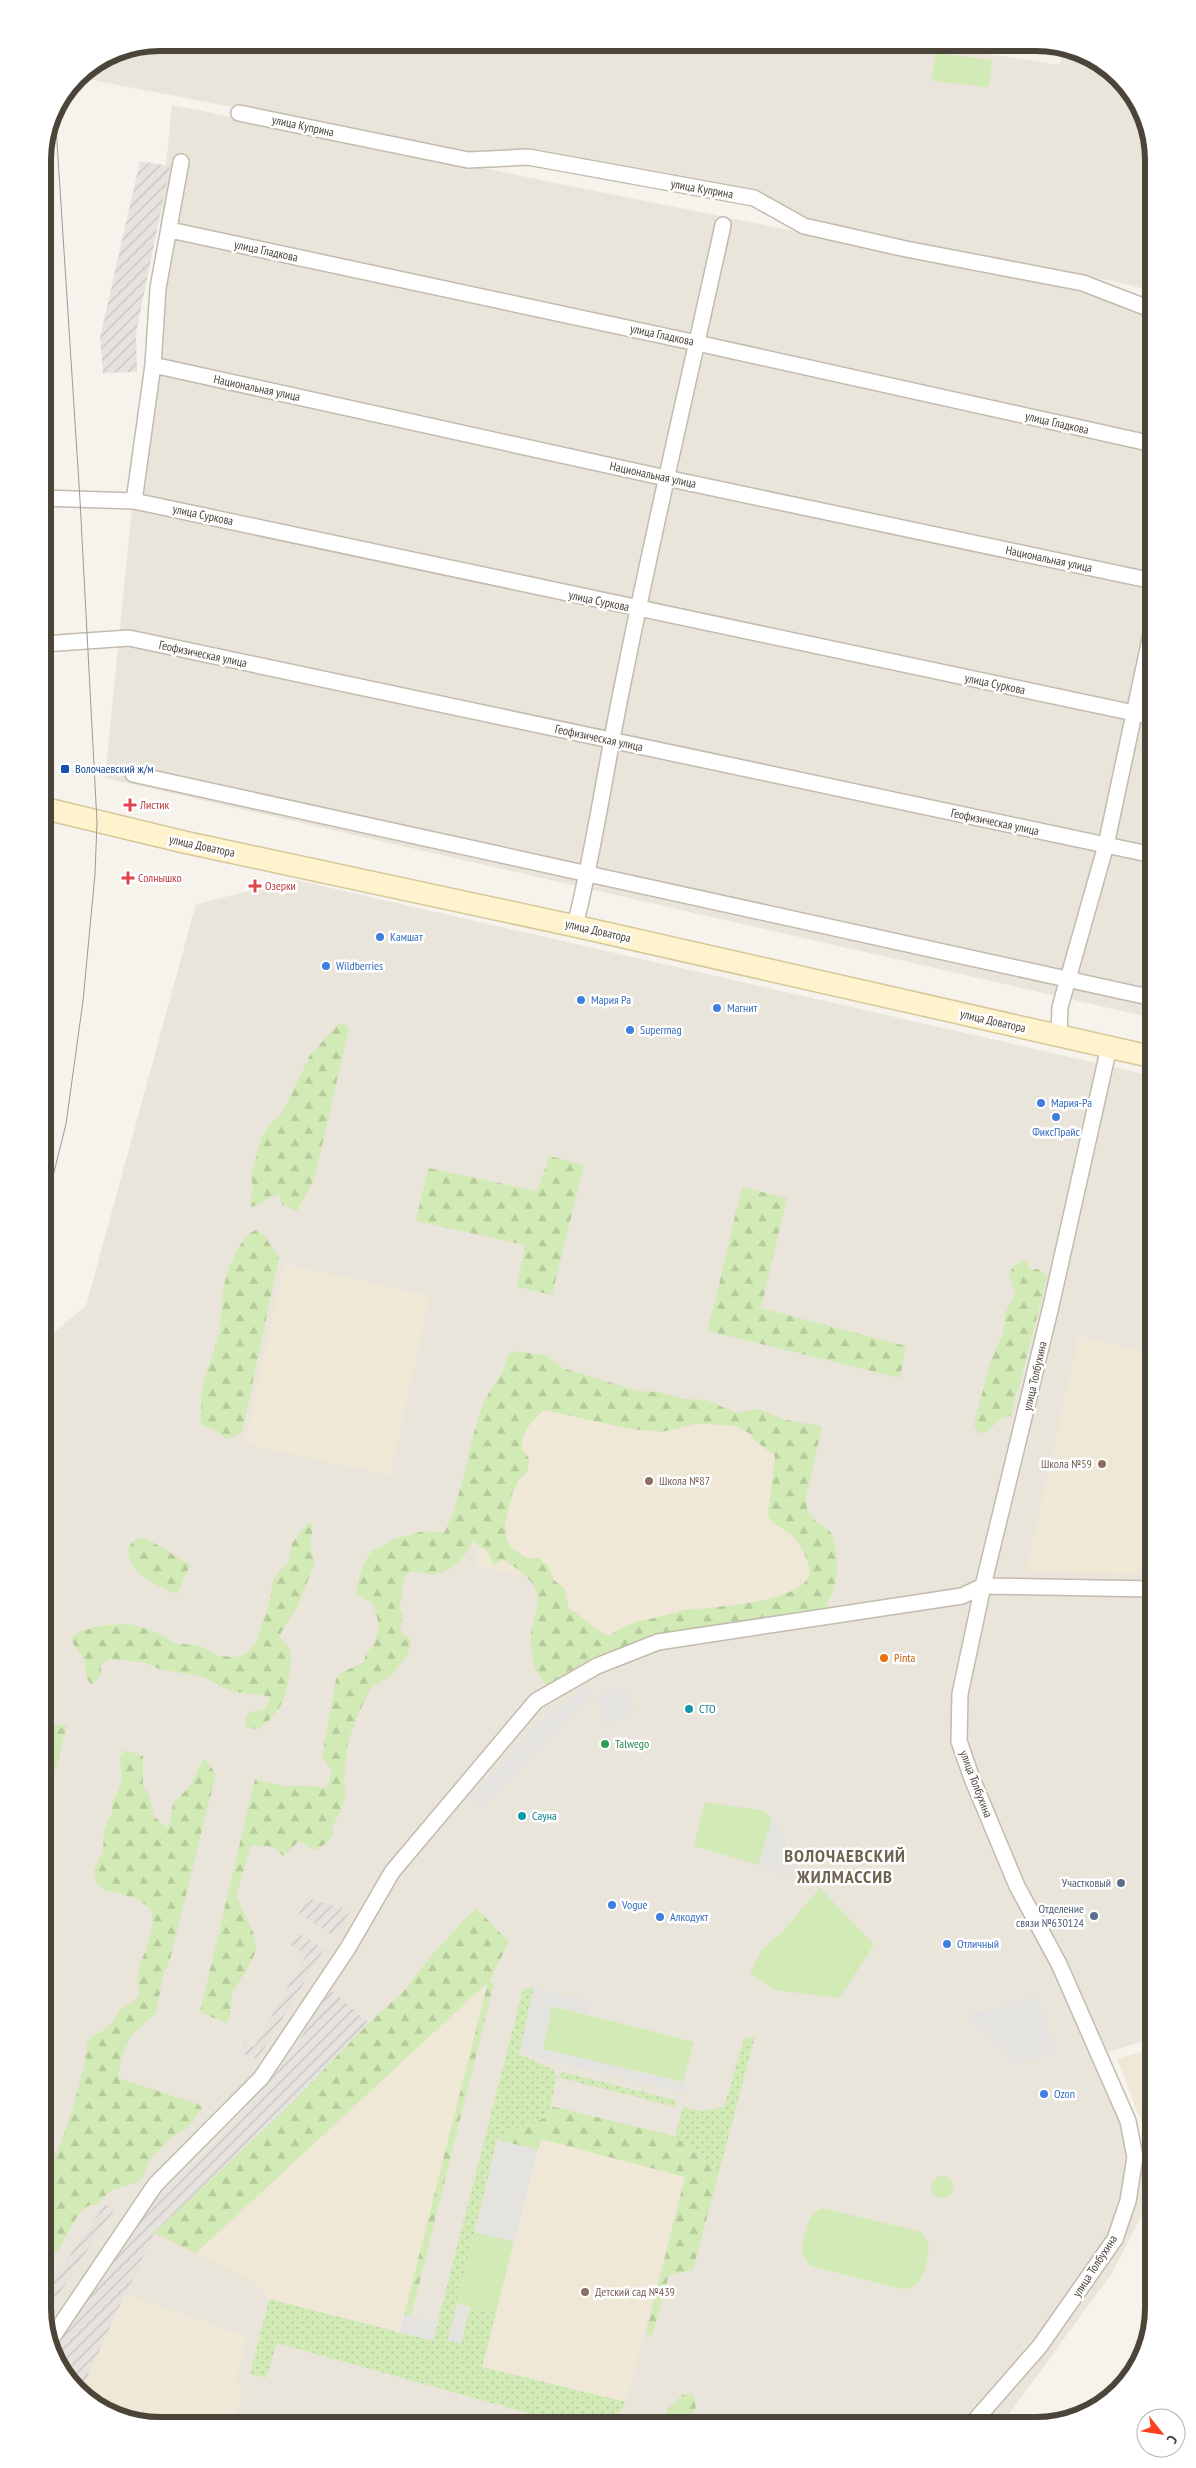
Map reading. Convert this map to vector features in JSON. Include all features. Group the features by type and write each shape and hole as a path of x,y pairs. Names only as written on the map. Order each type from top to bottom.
{"main road":[{"name":"улица Доватора","path":"51,810 174,840 575,926 1145,1055"}],"street":[{"name":"улица Куприна","path":"239,113 468,160 528,157 754,198 804,226 916,251 1084,284 1145,307"},
{"path":"134,501 153,365 158,288 181,162"},
{"path":"575,926 588,876 611,740 638,609 723,225"},
{"name":"улица Гладкова","path":"170,230 697,343 1145,442"},
{"name":"Национальная улица","path":"153,365 666,478 1145,579"},
{"name":"улица Суркова","path":"51,498 134,501 1145,716"},
{"name":"Геофизическая улица","path":"51,643 129,638 1145,853"},
{"path":"1059,1036 1060,1007 1066,979 1106,845 1145,670"},
{"path":"133,774 588,876 1145,996"},
{"name":"улица Толбухина","path":"978,2417 1040,2346 1114,2239 1128,2201 1135,2157 1128,2121 1059,1964 1017,1886 971,1776 959,1740 960,1694 983,1586 1051,1306 1109,1046"},
{"path":"54,2334 155,2185 262,2078 348,1948 392,1872 536,1701 596,1666 658,1642 962,1596 983,1586 1145,1589"}],"shaded area":[{"path":"161,51 971,51 1060,65 1062,55 1090,66 1113,83 1130,106 1141,132 1145,153 1145,289 1117,282 952,252 520,150 463,152 88,79 106,66 125,57"},
{"path":"172,105 1145,302 1145,1016 105,778"},
{"path":"140,161 170,166 136,333 137,372 103,373 100,338"},
{"path":"296,880 1145,1074 1145,2040 1108,2052 1145,2157 1145,2209 1112,2273 1007,2417 153,2417 125,2411 106,2402 83,2385 66,2362 55,2336 51,2315 51,1335 86,1306 196,904"},
{"path":"284,1264 430,1296 390,1475 245,1444"},
{"name":"Школа №59","path":"1079,1336 1145,1353 1145,1574 1026,1573"},
{"name":"Школа №87","path":"524,1369 814,1432 793,1530 830,1541 819,1609 576,1667 557,1595 536,1578 474,1565"},
{"path":"589,1686 593,1693 481,1810 470,1798 529,1732 558,1706"},
{"path":"624,1686 635,1713 606,1725 596,1698"},
{"path":"772,1819 785,1838 793,1861 788,1876 758,1865"},
{"path":"307,1898 350,1911 336,1937 299,1914"},
{"path":"298,1932 324,1950 257,2060 240,2052 245,2042 254,2047 306,1955 290,1944"},
{"path":"488,1982 400,2332 269,2299 248,2279 196,2253"},
{"path":"534,1988 590,2001 589,2014 552,2006 543,2049 683,2082 691,2094 519,2054"},
{"path":"331,1990 369,2023 284,2111 154,2233 84,2385 66,2362 57,2341 78,2307 145,2206 211,2147 265,2087 290,2055"},
{"path":"1036,1995 1057,2053 1018,2064 966,2016"},
{"path":"1145,2050 1145,2131 1117,2059"},
{"path":"541,2139 685,2176 626,2402 482,2367"},
{"path":"498,2140 538,2150 514,2242 475,2232"},
{"path":"105,2204 114,2210 51,2306 51,2282"},
{"path":"125,2294 247,2337 236,2379 243,2390 235,2417 153,2417 139,2415 106,2402 84,2385"},
{"path":"457,2304 470,2307 461,2344 448,2341"},
{"path":"404,2315 438,2323 433,2341 400,2332"}],"green space":[{"path":"935,53 992,60 989,87 932,81"},
{"path":"339,1024 344,1024 349,1029 314,1180 297,1211 282,1205 279,1193 252,1207 250,1203 253,1188 251,1175 261,1139 270,1123 283,1112 310,1055"},
{"path":"550,1156 584,1165 552,1295 517,1287 525,1245 416,1221 428,1168 537,1191"},
{"path":"742,1187 787,1198 761,1308 906,1346 900,1378 708,1331"},
{"path":"257,1230 263,1234 279,1258 242,1433 227,1439 214,1430 202,1425 200,1416 202,1388 216,1345 227,1275 235,1255 245,1238"},
{"path":"1023,1260 1028,1263 1029,1270 1038,1269 1047,1277 1020,1383 1014,1399 1012,1415 1000,1419 988,1431 979,1434 974,1425 989,1366 1004,1330 1005,1313 1015,1294 1009,1274 1013,1267"},
{"path":"514,1351 545,1355 563,1368 638,1391 658,1392 685,1399 706,1400 737,1413 758,1409 786,1420 822,1427 806,1498 809,1513 833,1536 837,1558 837,1576 828,1602 823,1612 678,1633 549,1686 536,1670 531,1647 531,1633 538,1596 531,1581 523,1573 503,1560 493,1565 488,1551 472,1541 460,1560 442,1573 427,1574 411,1571 404,1576 400,1608 403,1614 400,1631 410,1639 411,1643 408,1653 392,1675 370,1689 357,1717 348,1742 344,1782 346,1798 332,1828 333,1833 330,1839 317,1849 314,1850 299,1841 283,1856 274,1847 251,1845 236,1896 254,1934 256,1951 247,1970 232,1992 230,2015 226,2023 200,2012 255,1779 288,1787 298,1785 327,1788 332,1771 322,1757 336,1679 341,1673 364,1662 366,1655 376,1640 378,1629 376,1613 372,1603 355,1595 361,1571 371,1551 387,1544 390,1540 424,1531 444,1533 461,1486 482,1407 504,1369 508,1355","holes":["544,1410 631,1429 662,1432 695,1424 728,1425 738,1427 750,1434 754,1440 775,1456 768,1516 773,1523 794,1537 801,1547 809,1568 807,1580 796,1589 779,1596 736,1605 682,1610 636,1622 610,1635 604,1634 569,1608 564,1588 554,1580 548,1566 538,1558 527,1559 512,1548 506,1539 505,1522 513,1492 519,1480 528,1471 529,1458 522,1450 523,1438 531,1423"]},
{"path":"310,1521 312,1528 310,1544 314,1566 297,1607 279,1636 290,1650 291,1656 287,1688 275,1714 258,1729 247,1728 245,1720 250,1712 265,1709 270,1700 268,1696 230,1691 204,1677 159,1669 144,1662 109,1659 101,1665 101,1673 94,1684 90,1683 86,1677 85,1661 72,1642 73,1636 81,1631 105,1625 130,1624 153,1631 175,1643 200,1646 218,1656 237,1657 248,1652 256,1642 270,1601 272,1584 278,1572 288,1563 292,1543"},
{"path":"146,1538 190,1565 177,1594 152,1583 138,1572 133,1565 129,1557 128,1548 135,1539"},
{"path":"51,1724 67,1726 51,1787"},
{"path":"124,1750 143,1756 143,1786 149,1795 154,1816 166,1828 169,1825 173,1804 190,1786 203,1760 205,1759 216,1774 170,1959 163,1976 156,2013 131,2035 121,2057 118,2078 198,2104 202,2108 188,2127 173,2136 153,2156 140,2181 110,2191 95,2206 90,2205 84,2209 55,2253 51,2249 51,2153 57,2154 73,2108 85,2062 87,2043 92,2036 103,2031 112,2023 120,2009 135,2001 140,1993 137,1983 138,1973 152,1930 153,1919 150,1908 136,1898 105,1890 98,1886 95,1879 94,1869 103,1852 104,1830 112,1813 112,1802 122,1783 120,1757"},
{"path":"705,1802 765,1811 772,1819 758,1865 694,1846"},
{"path":"820,1888 874,1945 839,1998 775,1990 750,1974 761,1951 783,1931"},
{"path":"476,1908 509,1942 489,1981 494,1983 411,2316 404,2315 488,1982 196,2253 154,2233 291,2104 369,2023 404,1991 436,1950"},
{"path":"534,1988 519,2054 553,2069 557,2077 548,2117 498,2136 448,2340 461,2344 470,2307 496,2313 482,2367 626,2402 616,2417 542,2417 277,2343 266,2378 250,2374 269,2299 433,2341 523,1989"},
{"path":"552,2006 694,2042 683,2082 543,2049"},
{"path":"755,2036 719,2172 675,2136 683,2107 701,2111 724,2107 744,2039"},
{"path":"563,2072 675,2100 676,2107 557,2077"},
{"path":"550,2106 675,2136 719,2172 693,2270 669,2275 652,2336 646,2333 685,2177 541,2139 538,2150 498,2140 499,2136 547,2117"},
{"path":"942,2176 950,2179 953,2187 950,2195 942,2198 934,2195 931,2187 934,2179"},
{"path":"823,2208 921,2232 929,2244 926,2266 920,2280 909,2288 902,2289 810,2266 802,2254 806,2227 813,2215"},
{"path":"475,2232 514,2242 496,2313 457,2304"},
{"path":"688,2393 693,2395 696,2405 693,2417 667,2417 667,2410 682,2395"}],"tram line":[{"path":"51,1184 66,1124 83,1001 95,874 97,822 80,500 56,128"}],"place":[{"name":"Волочаевский ж/м","path":"65,769"},
{"name":"Листик","path":"130,805"},
{"name":"Солнышко","path":"128,878"},
{"name":"Озерки","path":"255,886"},
{"name":"Камшат","path":"380,937"},
{"name":"Wildberries","path":"326,966"},
{"name":"Мария Ра","path":"581,1000"},
{"name":"Магнит","path":"717,1008"},
{"name":"Supermag","path":"630,1030"},
{"name":"Мария-Ра","path":"1041,1103"},
{"name":"ФиксПрайс","path":"1056,1117"},
{"name":"Школа №59","path":"1102,1464"},
{"name":"Школа №87","path":"649,1481"},
{"name":"Pinta","path":"884,1658"},
{"name":"СТО","path":"689,1709"},
{"name":"Talwego","path":"605,1744"},
{"name":"Сауна","path":"522,1816"},
{"name":"Участковый","path":"1121,1883"},
{"name":"Vogue","path":"612,1905"},
{"name":"Отделение связи №630124","path":"1094,1916"},
{"name":"Алкодукт","path":"660,1917"},
{"name":"Отличный","path":"947,1944"},
{"name":"Ozon","path":"1044,2094"},
{"name":"Детский сад №439","path":"585,2292"}],"district":[{"name":"ВОЛОЧАЕВСКИЙ ЖИЛМАССИВ","path":"845,1866"}]}
